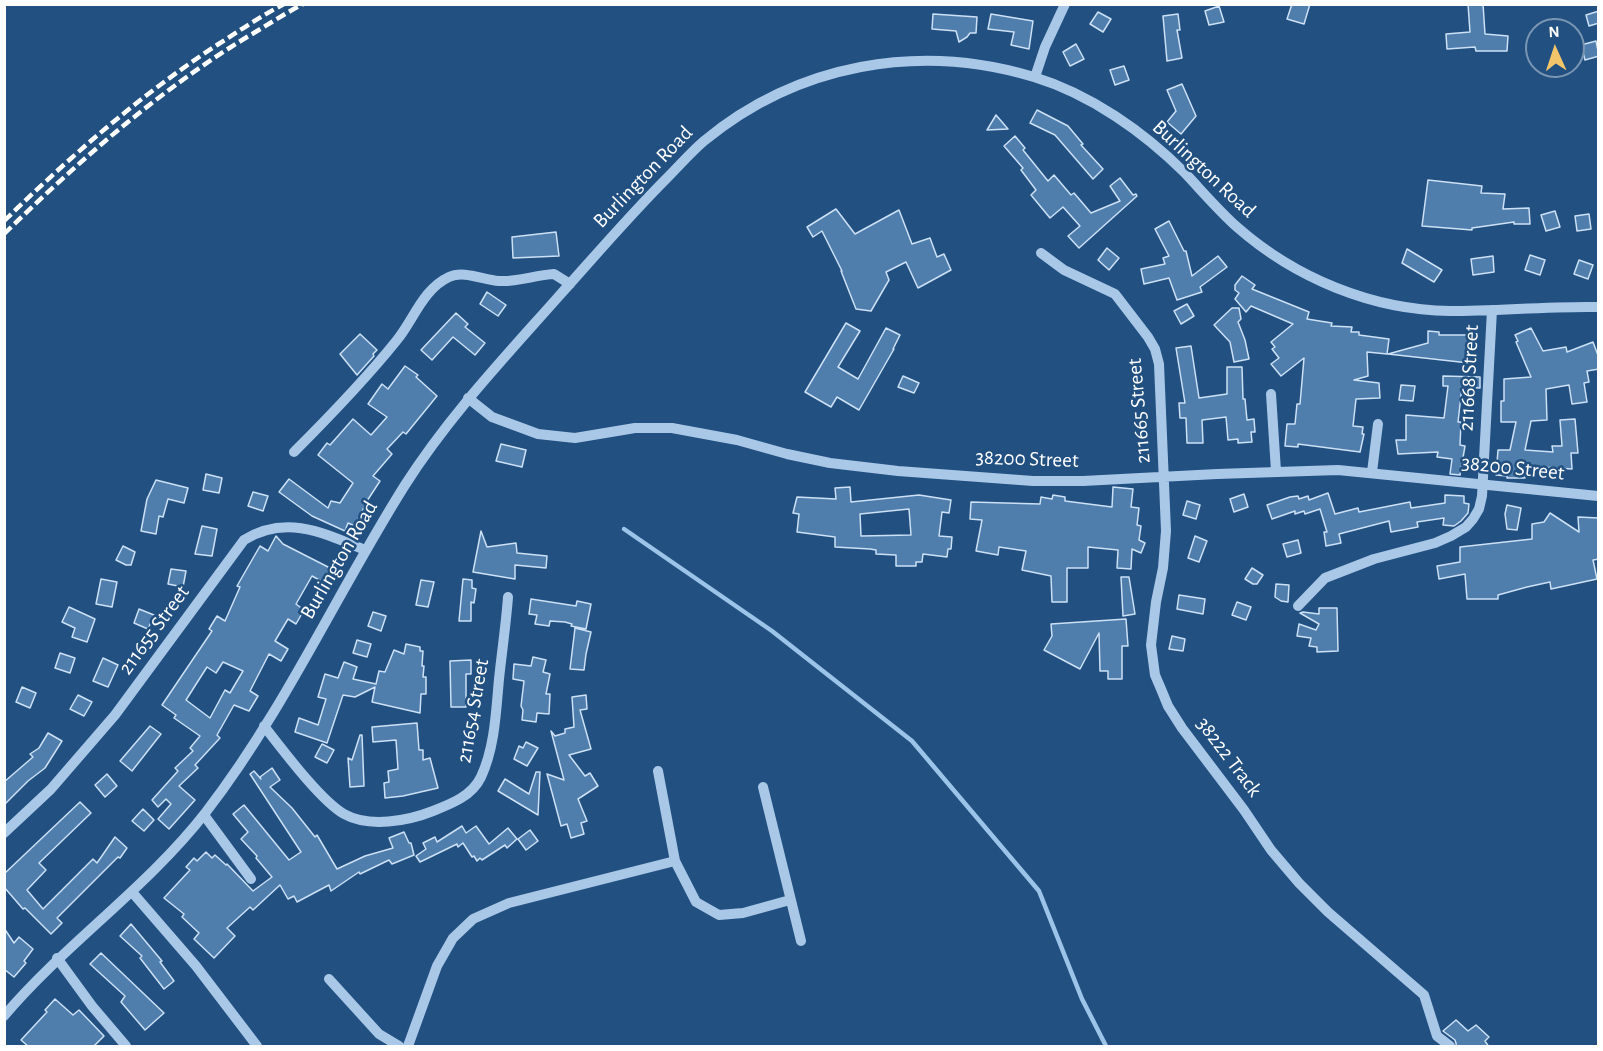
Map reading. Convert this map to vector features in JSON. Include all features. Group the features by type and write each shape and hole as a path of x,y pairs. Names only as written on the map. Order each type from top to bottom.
{"street":[{"path":"1035,77 1045,47 1065,4"},
{"name":"Burlington Road","path":"4,1016 57,958 132,892 204,815 264,726 408,480 468,398 641,204 703,142 751,107 792,86 829,73 863,65 902,60 974,63 1035,77 1083,96 1146,140 1180,168 1237,227 1257,244 1293,267 1341,290 1400,307 1446,311 1599,307"},
{"name":"211665 Street","path":"1041,253 1064,270 1115,294 1136,319 1155,349 1159,364 1164,477"},
{"path":"294,452 339,408 398,339 420,303 447,278 461,274 495,281 513,281 554,274 570,284"},
{"name":"211668 Street","path":"1298,606 1325,578 1374,559 1436,543 1466,527 1479,509 1483,485 1492,310"},
{"path":"1271,394 1276,471"},
{"name":"38200 Street","path":"468,398 492,417 538,434 557,438 575,438 635,428 672,428 737,440 830,464 898,471 1033,481 1083,482 1276,471 1338,470 1599,496"},
{"path":"1372,472 1378,424"},
{"name":"38222 Track","path":"1164,477 1166,531 1163,568 1151,645 1155,675 1168,706 1271,850 1299,883 1360,941 1424,995 1437,1036 1449,1047"},
{"name":"211655 Street","path":"4,833 51,789 115,715 244,540 262,531 290,526 309,528 365,550"},
{"name":"211654 Street","path":"264,726 311,782 343,814 365,820 395,820 428,813 451,804 474,789 489,754 496,712 508,597"},
{"path":"658,771 675,861 696,902 719,915 743,913 790,900"},
{"path":"763,787 801,941"},
{"path":"204,815 251,879"},
{"path":"408,1047 437,966 453,938 473,919 509,903 675,861"},
{"path":"132,892 196,966 257,1047"},
{"path":"57,958 126,1047"},
{"path":"329,979 379,1034 399,1047"}],"building":[{"path":"1292,4 1310,4 1304,24 1287,19"},
{"path":"1468,4 1483,4 1485,34 1508,36 1507,51 1476,51 1475,47 1447,49 1446,34 1470,32"},
{"path":"1219,6 1224,22 1209,25 1205,11"},
{"path":"1599,11 1599,23 1589,26 1586,15"},
{"path":"1098,12 1111,19 1103,32 1090,24"},
{"path":"933,14 977,17 976,33 970,33 959,42 956,31 932,29"},
{"path":"991,14 1033,21 1029,49 1011,45 1014,32 988,29"},
{"path":"1178,14 1180,30 1177,30 1182,58 1167,61 1163,16"},
{"path":"1596,41 1599,56 1585,60 1585,44"},
{"path":"1076,44 1084,59 1070,66 1063,52"},
{"path":"1124,66 1129,80 1115,85 1110,70"},
{"path":"1182,84 1196,116 1181,134 1167,122 1176,111 1167,90"},
{"path":"1037,110 1068,126 1083,144 1081,145 1103,169 1093,179 1055,135 1030,123"},
{"path":"996,115 1008,129 987,130"},
{"path":"1015,136 1025,148 1023,150 1048,181 1054,175 1091,213 1120,201 1110,186 1120,178 1133,195 1137,196 1079,248 1068,236 1080,226 1063,207 1050,218 1031,195 1036,190 1021,170 1023,168 1004,146"},
{"path":"1428,180 1482,186 1481,193 1505,194 1503,209 1529,208 1530,224 1514,224 1514,222 1472,228 1472,230 1422,226"},
{"path":"836,209 855,234 899,210 912,244 930,238 937,257 944,254 951,270 918,288 906,262 886,272 889,280 871,311 856,309 842,271 822,231 813,237 807,227"},
{"path":"1555,211 1560,227 1546,231 1541,215"},
{"path":"1589,214 1591,229 1577,231 1575,216"},
{"path":"1169,221 1186,251 1192,276 1218,256 1227,267 1200,287 1202,292 1177,300 1169,278 1144,284 1141,269 1165,264 1163,258 1169,256 1155,229"},
{"path":"556,232 559,256 513,258 512,237"},
{"path":"1107,248 1119,258 1109,270 1098,260"},
{"path":"1407,249 1442,270 1434,282 1402,263"},
{"path":"1530,255 1545,260 1540,275 1525,270"},
{"path":"1493,256 1494,272 1473,275 1471,259"},
{"path":"1579,260 1593,265 1588,279 1574,274"},
{"path":"1242,276 1255,285 1252,289 1309,312 1307,319 1332,323 1331,326 1352,327 1351,332 1359,332 1359,335 1389,339 1387,354 1367,352 1368,376 1354,380 1379,383 1380,398 1356,399 1353,426 1363,427 1362,434 1364,434 1360,452 1298,444 1298,447 1285,446 1287,424 1295,424 1297,404 1300,404 1304,358 1281,376 1271,364 1279,358 1272,349 1275,347 1271,342 1293,324 1251,306 1246,312 1235,299 1239,293 1235,290 1235,285"},
{"path":"487,292 506,305 498,316 480,304"},
{"path":"1187,304 1194,316 1181,324 1174,311"},
{"path":"1232,308 1239,308 1241,319 1238,322 1249,359 1234,362 1230,342 1214,325"},
{"path":"456,313 468,324 465,327 485,343 475,355 453,337 432,360 421,350"},
{"path":"846,323 860,331 838,367 858,379 886,328 900,335 859,410 837,397 831,407 805,392"},
{"path":"1531,328 1543,351 1566,347 1567,352 1593,342 1599,358 1599,369 1587,371 1589,382 1584,383 1587,402 1572,404 1569,385 1546,389 1547,420 1531,421 1525,450 1553,452 1552,446 1562,446 1560,420 1575,419 1578,453 1571,453 1572,469 1526,466 1525,478 1507,478 1507,476 1496,475 1498,450 1510,450 1516,422 1501,422 1504,379 1531,377 1515,335"},
{"path":"1428,331 1439,332 1439,335 1469,335 1469,363 1388,354 1428,343"},
{"path":"360,334 377,350 357,375 340,354"},
{"path":"1191,346 1199,398 1227,394 1227,367 1242,367 1243,399 1245,399 1247,420 1254,419 1255,432 1251,432 1252,442 1238,443 1238,439 1228,440 1226,417 1202,420 1203,443 1187,443 1186,418 1180,418 1179,403 1185,403 1176,348"},
{"path":"405,366 418,375 416,377 437,396 406,434 403,432 387,449 392,454 373,476 380,481 355,526 348,523 345,531 312,516 279,492 289,479 328,508 331,501 340,503 353,483 318,455 327,443 330,445 353,419 371,435 387,417 368,404 382,384 388,389"},
{"path":"903,376 919,383 914,393 898,387"},
{"path":"1443,376 1480,377 1480,388 1462,387 1458,422 1461,422 1460,445 1465,446 1460,475 1450,474 1452,459 1437,457 1438,452 1398,454 1396,440 1406,440 1406,415 1444,418 1448,386 1443,386"},
{"path":"1401,385 1415,386 1413,401 1399,400"},
{"path":"501,444 526,450 522,467 496,461"},
{"path":"206,474 222,478 219,493 203,490"},
{"path":"156,480 188,488 184,503 168,499 163,517 159,516 156,534 141,531 147,499"},
{"path":"850,487 851,502 919,495 951,500 949,513 942,512 939,536 952,537 951,549 948,549 947,557 923,554 922,562 916,562 916,566 896,566 896,555 876,554 876,550 870,549 835,547 835,537 797,532 799,514 793,513 797,497 836,499 835,488","holes":["909,509 911,535 861,536 860,514"]},
{"path":"1113,487 1133,489 1131,507 1139,508 1137,525 1141,526 1139,540 1145,543 1141,553 1132,549 1131,569 1117,568 1118,550 1088,547 1088,568 1067,568 1067,602 1052,602 1051,576 1022,570 1026,551 999,547 998,555 976,551 982,520 970,519 971,502 1040,504 1041,497 1052,499 1053,495 1065,497 1065,501 1112,507"},
{"path":"253,492 268,496 263,511 248,506"},
{"path":"1328,493 1335,514 1358,508 1359,512 1410,502 1411,508 1445,503 1445,495 1464,496 1464,503 1469,504 1468,513 1454,526 1443,525 1444,518 1417,522 1418,527 1391,532 1389,521 1339,534 1341,543 1326,546 1324,532 1327,532 1320,509 1305,514 1304,511 1295,514 1295,511 1272,519 1267,505 1290,497 1298,496 1299,499 1308,496 1309,500"},
{"path":"1244,494 1248,507 1234,512 1230,499"},
{"path":"1187,501 1200,505 1196,519 1183,515"},
{"path":"1507,505 1521,508 1517,530 1507,529 1505,514"},
{"path":"1550,513 1579,532 1578,517 1599,518 1599,559 1593,560 1597,579 1551,589 1550,582 1498,595 1498,599 1467,599 1465,574 1439,579 1437,566 1460,562 1460,547 1532,539 1532,524 1544,522"},
{"path":"202,526 217,529 212,556 195,554"},
{"path":"481,531 487,547 516,543 517,553 547,556 546,568 515,565 515,579 473,572"},
{"path":"276,536 283,544 330,568 323,582 312,576 296,604 304,610 296,624 288,619 275,641 288,649 281,661 269,654 250,691 258,696 249,711 234,705 217,735 220,738 195,765 198,768 179,786 195,800 169,829 158,819 171,804 166,799 158,807 152,800 178,771 175,768 193,751 190,748 200,736 174,718 176,715 162,705 212,631 209,629 217,616 225,621 240,587 237,586 260,546 268,551","holes":["223,662 243,671 230,693 225,690 210,718 186,700 207,667 216,673"]},
{"path":"1195,536 1207,541 1199,562 1188,558"},
{"path":"1298,540 1301,553 1287,557 1283,544"},
{"path":"123,546 135,552 131,565 116,560"},
{"path":"1252,568 1263,575 1257,584 1245,579"},
{"path":"171,569 186,571 183,587 168,584"},
{"path":"1121,577 1129,577 1135,614 1123,616"},
{"path":"101,579 117,582 112,607 96,604"},
{"path":"463,579 472,580 472,588 476,589 474,603 471,602 471,621 459,621"},
{"path":"421,580 434,582 428,607 416,605"},
{"path":"1276,584 1289,585 1288,602 1275,597"},
{"path":"1179,595 1205,599 1203,614 1177,609"},
{"path":"531,599 576,606 577,601 591,604 586,629 571,626 572,624 565,622 550,621 549,626 535,624 537,615 529,614"},
{"path":"1237,602 1251,607 1246,620 1232,615"},
{"path":"69,607 95,619 87,642 72,637 75,628 62,622"},
{"path":"1319,608 1337,608 1338,651 1317,652 1317,647 1309,646 1311,638 1297,636 1299,624 1316,630 1319,624 1300,613 1319,614"},
{"path":"139,609 154,615 148,629 134,623"},
{"path":"373,612 386,616 381,631 368,626"},
{"path":"1126,619 1128,646 1122,646 1122,679 1108,679 1108,671 1100,671 1099,633 1080,669 1044,650 1052,636 1051,624"},
{"path":"575,628 591,632 584,670 570,669"},
{"path":"1172,636 1185,639 1183,651 1169,649"},
{"path":"357,640 371,644 367,657 353,653"},
{"path":"406,644 420,647 420,651 423,651 422,666 424,666 423,677 426,677 426,694 421,694 420,713 372,702 375,687 355,697 343,695 327,743 295,732 299,718 318,725 326,699 318,697 325,674 338,678 344,662 357,667 353,679 376,684 379,671 385,672 394,650 404,654"},
{"path":"60,653 75,658 70,673 55,668"},
{"path":"533,657 546,660 543,672 550,674 546,694 550,694 549,714 537,713 536,722 522,720 524,681 513,679 514,664 531,666"},
{"path":"103,658 118,665 108,687 93,681"},
{"path":"471,660 471,674 466,674 466,707 451,707 450,661"},
{"path":"22,687 36,693 30,708 16,702"},
{"path":"78,695 92,702 84,716 70,709"},
{"path":"586,695 587,709 580,710 591,749 569,755 585,776 590,773 598,786 578,799 587,821 581,823 584,834 571,838 567,824 561,826 547,774 564,780 551,731 555,736 565,733 565,729 574,727 572,697"},
{"path":"417,723 419,750 423,750 423,760 430,758 438,788 385,798 384,783 389,782 388,771 398,769 396,740 373,742 372,727"},
{"path":"150,726 161,734 132,771 120,761"},
{"path":"48,733 62,741 45,768 4,805 4,782 33,757 30,754 39,748"},
{"path":"360,735 362,735 364,786 350,787 348,758 352,760"},
{"path":"526,742 538,748 527,766 514,759 519,746 523,748"},
{"path":"322,744 334,750 327,763 315,757"},
{"path":"272,768 280,780 270,787 292,808 315,837 317,835 337,869 365,856 393,848 389,838 404,832 411,843 414,855 392,864 389,860 360,874 359,872 331,891 329,885 297,902 294,896 288,899 280,885 253,910 250,907 227,928 235,936 214,958 194,939 199,933 182,917 184,914 164,898 190,870 186,867 194,858 197,861 206,852 212,858 215,855 227,864 253,891 272,877 241,839 248,832 233,814 244,805 289,860 301,852 250,774 254,771 261,779 260,777"},
{"path":"536,772 540,772 538,815 498,791 505,779 529,794"},
{"path":"107,774 117,786 105,797 95,785"},
{"path":"80,802 91,813 39,863 46,870 27,890 43,909 93,859 97,863 115,837 127,848 120,858 118,857 57,918 62,923 51,934 25,908 23,909 4,887 4,874"},
{"path":"143,809 154,820 144,831 132,821"},
{"path":"462,826 466,833 476,826 489,844 508,828 517,839 507,848 505,845 482,860 480,858 477,861 474,856 472,857 463,843 420,862 416,856 426,849 423,843 435,837 437,842"},
{"path":"530,830 538,841 526,850 518,839"},
{"path":"131,924 162,961 160,962 174,981 164,989 140,958 142,956 120,936"},
{"path":"4,928 14,943 19,937 33,949 24,961 26,963 14,977 4,969"},
{"path":"101,953 164,1013 145,1030 121,1002 125,996 90,964"},
{"path":"55,999 73,1015 79,1010 104,1036 93,1047 29,1047 21,1040 47,1012 45,1010"},
{"path":"1456,1020 1468,1031 1476,1025 1489,1037 1485,1041 1489,1047 1457,1047 1455,1040 1443,1031"}],"waterway":[{"path":"624,529 772,631 912,741 1039,891 1082,999 1106,1046"}],"railway":[{"path":"4,221 80,150 160,85 217,45 284,4"},
{"path":"4,234 61,180 151,104 214,58 303,4"}]}
